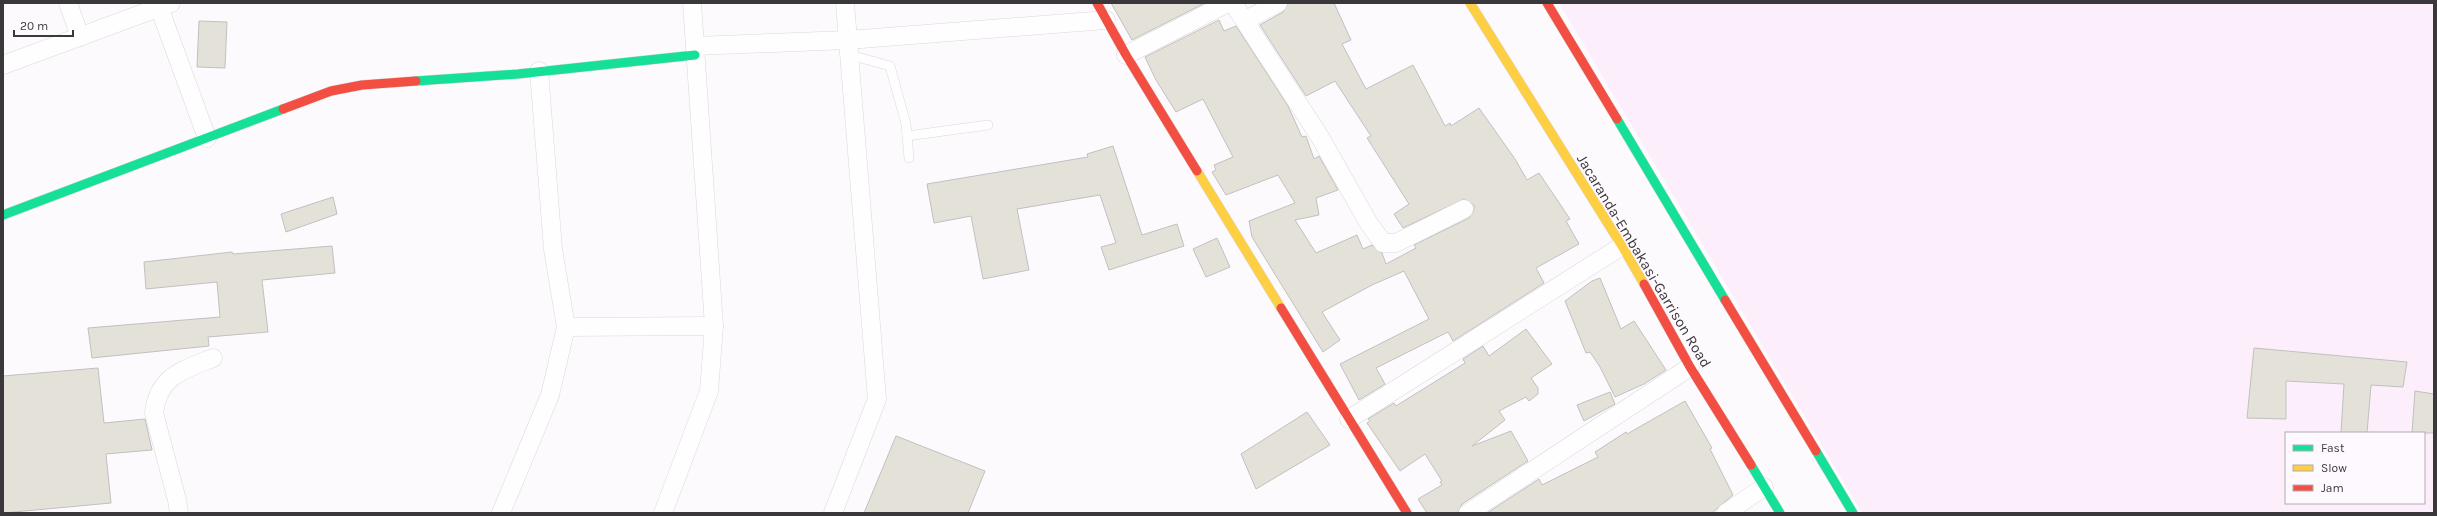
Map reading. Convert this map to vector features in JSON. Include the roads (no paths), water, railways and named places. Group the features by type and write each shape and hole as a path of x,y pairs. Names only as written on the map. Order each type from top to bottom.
{"street":[{"path":"68,3 80,37"},
{"path":"662,513 709,390 714,326 692,3"},
{"path":"833,513 876,399 845,3"},
{"path":"1097,3 1126,55 1407,513"},
{"path":"1126,55 1228,3"},
{"path":"1233,3 1246,20 1320,137 1383,243 1396,243 1464,209"},
{"path":"1246,20 1278,3"},
{"name":"Jacaranda-Embakasi-Garrison Road","path":"1470,3 1622,246 1690,367 1780,513"},
{"path":"1547,3 1853,513"},
{"path":"3,65 165,5 207,138"},
{"path":"3,215 331,92 362,85 540,71 695,50 849,47 1106,20"},
{"path":"501,513 550,395 566,327 553,249 540,71"},
{"path":"1349,419 1622,246"},
{"path":"566,327 714,326"},
{"path":"178,513 177,500 154,412 156,399 166,380 182,370 213,358"},
{"path":"1468,513 1690,367"},
{"path":"1726,513 1764,487"}],"lane":[{"path":"849,47 890,66 906,124 909,158"},
{"path":"907,136 988,125"}]}
